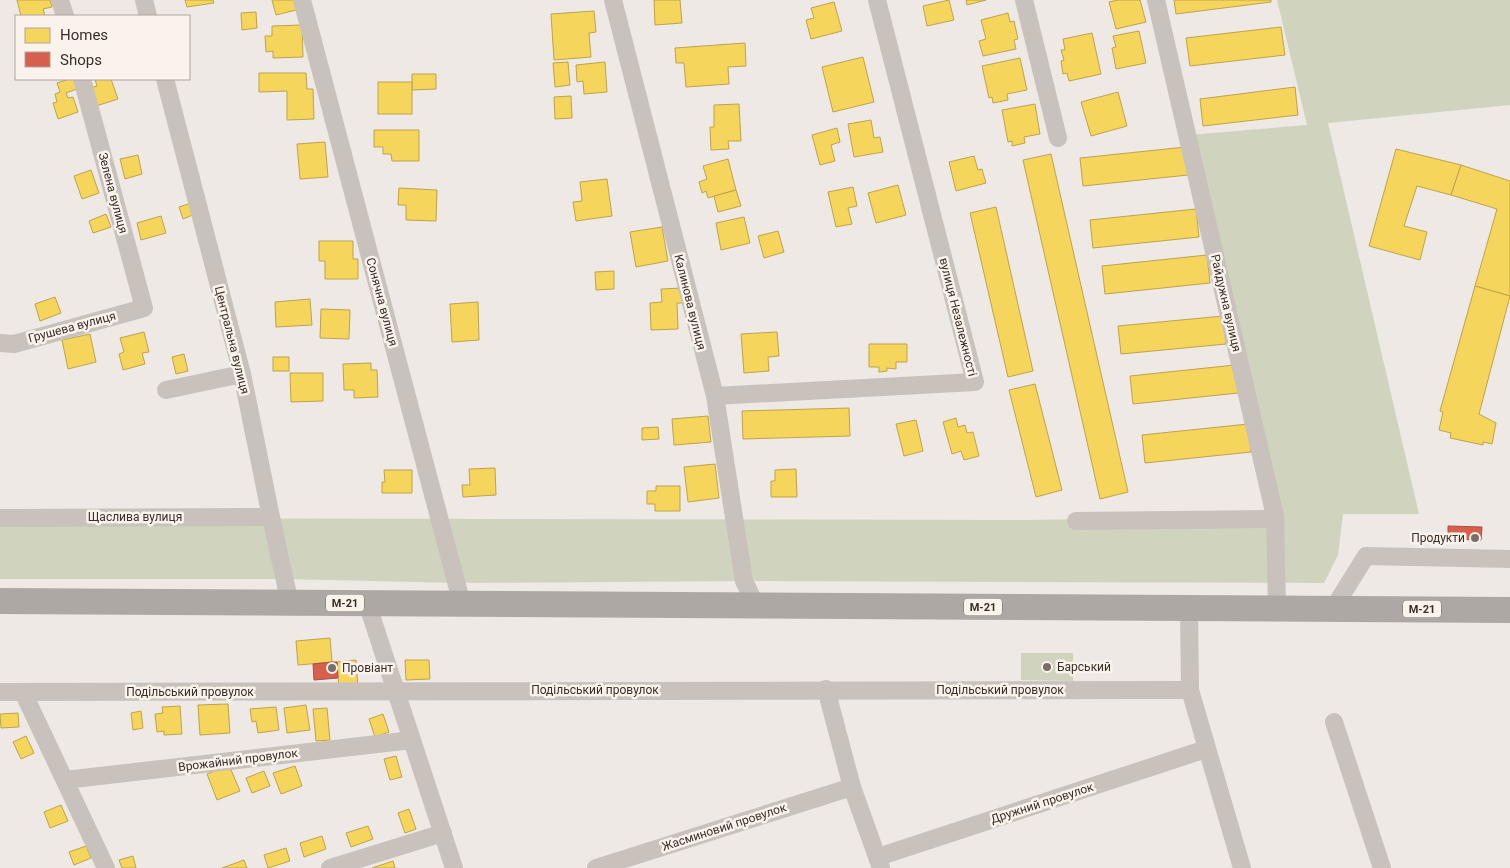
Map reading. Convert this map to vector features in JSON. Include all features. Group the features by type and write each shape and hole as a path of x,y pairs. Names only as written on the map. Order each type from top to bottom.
{"highway":[{"name":"М-21","path":"0,601 1510,610"}],"street":[{"path":"60,0 65,15"},
{"path":"144,0 148,15"},
{"name":"Сонячна вулиця","path":"302,0 462,604"},
{"name":"Калинова вулиця","path":"613,0 715,396 744,581 756,606"},
{"name":"вулиця Незалежності","path":"715,396 974,382 877,0"},
{"path":"1024,0 1058,138"},
{"name":"Райдужна вулиця","path":"1156,0 1275,519 1277,608"},
{"name":"Зелена вулиця","path":"82,80 144,308"},
{"name":"Центральна вулиця","path":"165,80 242,374 290,604"},
{"name":"Грушева вулиця","path":"0,343 14,344 144,308"},
{"path":"166,390 242,374"},
{"name":"Щаслива вулиця","path":"0,518 271,517"},
{"path":"1076,521 1275,519"},
{"path":"1333,609 1366,556 1510,559"},
{"path":"367,603 454,868"},
{"path":"1189,608 1190,690 1242,868"},
{"path":"826,689 852,786 879,862"},
{"name":"Подільський провулок","path":"0,692 826,689 1190,690"},
{"path":"23,692 106,868"},
{"path":"1334,722 1382,868"},
{"name":"Врожайний провулок","path":"65,780 412,740"},
{"name":"Дружний провулок","path":"879,862 1206,749"},
{"name":"Жасминовий провулок","path":"596,868 852,786"},
{"path":"330,868 442,833"}],"green space":[{"path":"1277,0 1510,0 1510,105 1328,123 1419,514 1343,514 1338,555 1324,583 744,581 457,583 285,579 0,579 0,518 1029,520 1275,516 1188,135 1307,125"},
{"name":"Барський","path":"1021,653 1073,653 1073,681 1021,680"}],"building: Homes":[{"path":"17,0 50,0 52,7 43,9 45,15 21,15"},
{"path":"185,0 213,0 214,3 187,7"},
{"path":"272,0 294,0 296,10 276,15"},
{"path":"654,0 680,0 682,23 655,25"},
{"path":"949,0 954,20 927,26 923,6"},
{"path":"966,0 986,0 967,5"},
{"path":"1140,0 1146,22 1116,29 1109,2"},
{"path":"1174,0 1271,0 1271,2 1176,14"},
{"path":"834,2 842,31 811,39 806,20 814,18 811,8"},
{"path":"594,11 596,32 589,33 591,57 554,60 551,14"},
{"path":"256,12 257,28 242,30 241,13"},
{"path":"1008,13 1010,22 1014,21 1018,39 1014,40 1016,49 983,56 979,41 986,39 981,20"},
{"path":"302,25 303,57 273,58 273,51 266,52 265,36 272,36 272,26"},
{"path":"1281,27 1285,55 1190,66 1186,38"},
{"path":"1139,31 1146,63 1116,69 1112,48 1116,47 1113,36"},
{"path":"1092,33 1101,74 1069,81 1067,73 1063,74 1061,61 1064,60 1061,50 1065,50 1063,39"},
{"path":"745,43 746,66 728,67 729,84 686,87 684,63 676,63 675,48"},
{"path":"863,57 874,102 833,112 822,67"},
{"path":"1020,58 1027,90 1007,94 1008,100 993,103 992,97 989,98 982,66"},
{"path":"568,62 570,85 555,87 553,63"},
{"path":"605,62 607,92 584,94 583,81 577,82 576,65"},
{"path":"259,73 306,73 307,89 313,89 314,119 287,120 287,91 259,92"},
{"path":"412,74 436,74 436,89 412,90"},
{"path":"74,80 77,89 66,93 68,98 73,97 78,112 58,119 53,103 57,102 55,94 60,92 57,83"},
{"path":"95,80 111,80 118,99 96,106 91,88 97,86"},
{"path":"378,82 412,82 412,114 378,114"},
{"path":"1295,87 1298,115 1203,126 1200,99"},
{"path":"1118,92 1127,126 1091,136 1081,102"},
{"path":"571,96 572,118 555,119 554,97"},
{"path":"739,104 741,141 728,141 729,149 711,150 710,127 714,127 714,105"},
{"path":"1035,104 1040,134 1024,137 1025,143 1012,146 1012,141 1008,142 1002,110"},
{"path":"871,120 874,138 880,137 883,152 854,157 848,124"},
{"path":"837,128 840,142 831,145 835,161 820,165 812,135"},
{"path":"374,130 419,130 419,161 392,161 391,154 383,154 383,147 374,147"},
{"path":"325,142 328,177 300,179 297,144"},
{"path":"1186,147 1188,175 1083,186 1080,158"},
{"path":"1396,149 1461,165 1451,195 1417,186 1404,226 1427,232 1420,260 1369,246"},
{"path":"1051,154 1128,492 1100,499 1023,160"},
{"path":"138,155 142,174 125,179 120,159"},
{"path":"974,156 978,170 982,169 986,183 956,191 949,162"},
{"path":"728,159 736,190 708,198 706,191 702,193 699,182 707,179 703,166"},
{"path":"1461,165 1510,181 1510,296 1475,286 1497,209 1451,195"},
{"path":"91,170 99,193 82,199 74,176"},
{"path":"607,179 612,216 576,221 573,202 582,201 580,182"},
{"path":"898,185 906,215 876,223 868,193"},
{"path":"853,187 857,206 848,208 852,224 836,227 828,192"},
{"path":"399,188 437,190 436,221 406,220 406,205 398,205"},
{"path":"736,190 741,206 718,212 714,196"},
{"path":"191,203 195,214 183,219 179,207"},
{"path":"996,207 1033,371 1008,377 970,213"},
{"path":"1196,209 1199,237 1093,248 1090,220"},
{"path":"106,214 111,227 93,233 89,221"},
{"path":"161,216 166,233 141,240 137,223"},
{"path":"744,217 750,243 721,250 716,223"},
{"path":"662,227 668,261 636,267 630,232"},
{"path":"778,231 784,252 764,258 758,236"},
{"path":"319,241 353,241 353,259 358,259 358,279 325,279 325,261 319,261"},
{"path":"1207,255 1210,283 1105,294 1102,266"},
{"path":"614,271 614,289 596,290 595,272"},
{"path":"1475,286 1510,296 1479,414 1496,423 1492,444 1483,442 1483,445 1450,438 1451,433 1439,430 1443,412 1440,411"},
{"path":"682,288 683,303 677,303 678,329 651,330 650,303 662,302 661,289"},
{"path":"55,297 61,313 40,321 35,304"},
{"path":"310,299 312,325 276,327 275,302"},
{"path":"478,302 479,340 452,342 450,304"},
{"path":"321,309 350,310 349,339 320,338"},
{"path":"1223,316 1226,344 1121,354 1118,326"},
{"path":"144,332 149,352 142,353 145,364 123,370 119,354 124,352 120,338"},
{"path":"777,332 779,356 768,357 769,371 744,373 741,334"},
{"path":"90,334 96,362 68,369 62,340"},
{"path":"869,344 907,344 907,362 896,362 896,369 887,368 887,371 879,372 879,367 869,367"},
{"path":"184,354 188,371 176,374 172,357"},
{"path":"273,357 289,357 289,371 273,371"},
{"path":"371,363 371,370 377,370 378,397 354,398 354,390 344,390 343,364"},
{"path":"1235,365 1238,393 1133,404 1130,376"},
{"path":"290,373 323,373 323,401 291,402"},
{"path":"1035,384 1062,490 1036,497 1009,390"},
{"path":"849,408 850,436 743,439 742,411"},
{"path":"708,416 711,442 674,445 672,419"},
{"path":"956,418 958,427 965,425 967,433 973,432 979,456 964,460 961,451 952,454 943,422"},
{"path":"916,420 923,451 904,456 896,424"},
{"path":"1248,424 1251,452 1145,463 1142,435"},
{"path":"658,427 659,439 642,440 642,428"},
{"path":"715,464 719,498 688,502 684,467"},
{"path":"495,468 496,495 463,497 462,485 470,485 469,469"},
{"path":"796,469 797,497 771,497 771,481 775,481 775,470"},
{"path":"384,470 412,470 412,493 382,493 382,482 385,482"},
{"path":"656,486 680,486 680,511 655,511 655,504 647,504 647,491 656,491"},
{"path":"330,638 332,662 298,665 296,641"},
{"path":"356,660 358,688 339,689 337,662"},
{"path":"405,660 429,660 430,679 406,680"},
{"path":"228,704 230,733 200,735 198,705"},
{"path":"306,705 310,730 287,733 284,708"},
{"path":"180,706 182,734 164,735 164,731 157,732 155,714 163,713 162,707"},
{"path":"276,707 279,730 258,733 256,721 252,722 250,709"},
{"path":"327,708 330,740 316,741 313,709"},
{"path":"141,711 143,728 133,730 131,713"},
{"path":"18,713 19,727 1,728 0,714"},
{"path":"383,714 389,732 375,737 369,719"},
{"path":"26,736 34,753 21,759 13,742"},
{"path":"396,756 402,777 390,780 384,759"},
{"path":"229,765 240,791 217,800 207,774"},
{"path":"295,766 302,786 281,794 273,773"},
{"path":"264,771 270,786 252,793 246,778"},
{"path":"61,805 68,821 50,828 44,812"},
{"path":"409,809 416,829 405,833 398,813"},
{"path":"368,826 373,839 351,847 346,833"},
{"path":"322,836 326,849 304,857 300,843"},
{"path":"86,846 91,858 74,865 69,852"},
{"path":"286,848 290,861 268,868 264,855"},
{"path":"133,856 136,868 122,868 119,860"},
{"path":"244,860 247,868 222,868"},
{"path":"393,861 395,868 372,868"}],"building: Shops":[{"path":"1448,526 1482,527 1481,540 1448,539"},
{"path":"337,662 338,678 314,680 313,664"}],"place":[{"name":"Продукти","path":"1475,538"},
{"name":"Барський","path":"1047,667"},
{"name":"Провіант","path":"332,668"}]}
